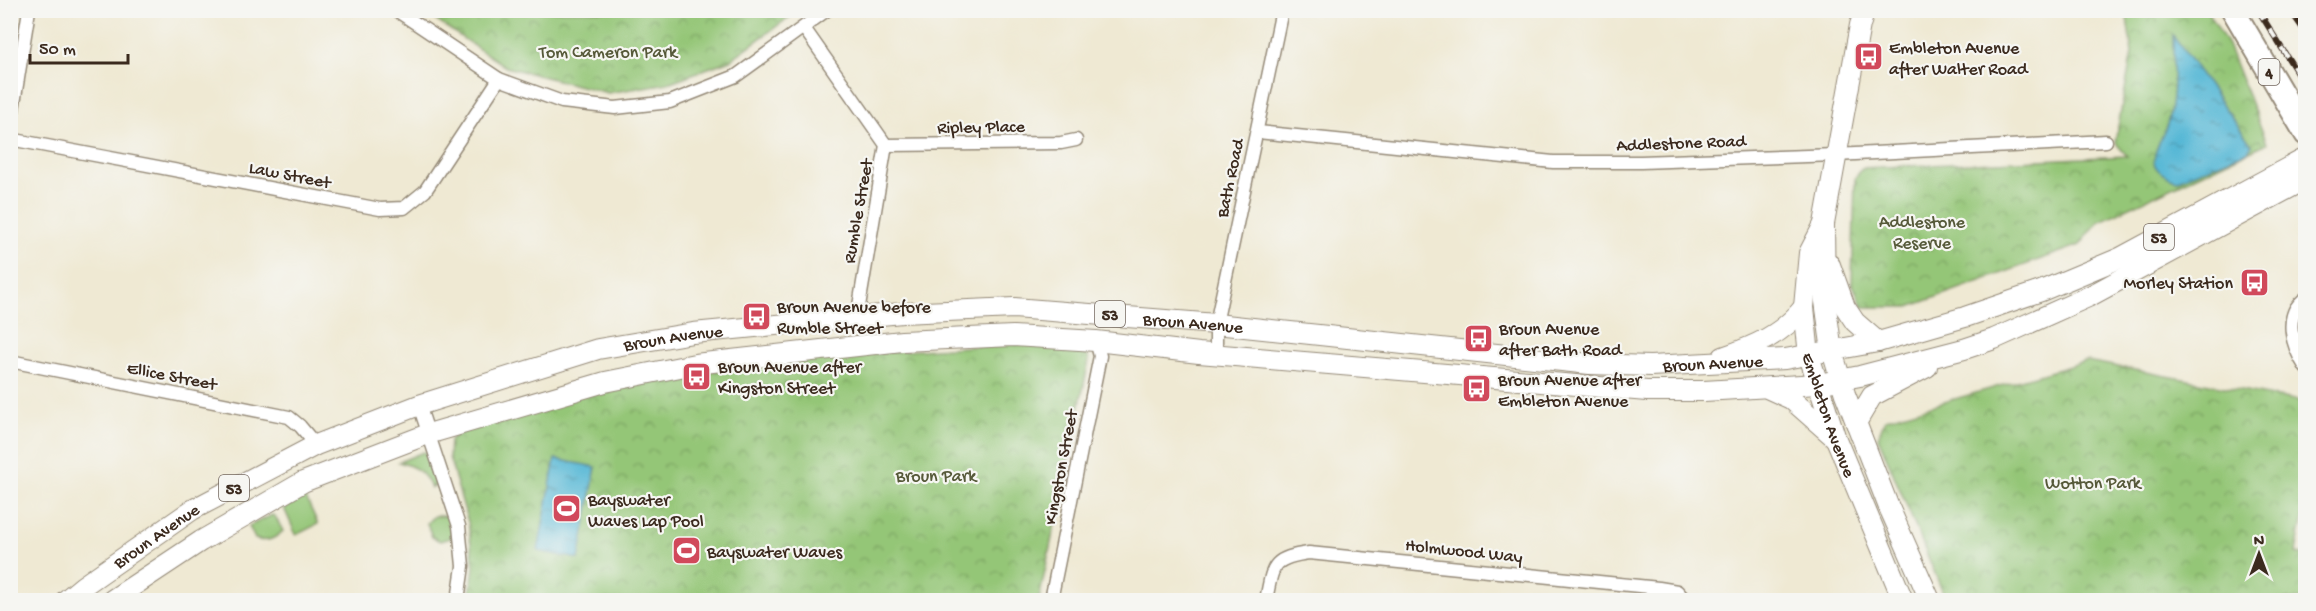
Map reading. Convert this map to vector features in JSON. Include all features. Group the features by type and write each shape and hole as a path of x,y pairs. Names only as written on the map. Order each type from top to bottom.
{"highway":[{"name":"4","path":"2231,10 2306,134"}],"main road":[{"name":"Embleton Avenue","path":"1862,15 1824,224 1825,301 1832,351 1856,423 1888,505 1930,600"},
{"name":"Broun Avenue","path":"112,600 201,541 303,482 428,434 605,382 695,364 902,341 1013,336 1096,340 1216,354 1647,391 1769,389 1841,380 1964,349 1994,339 2090,296 2278,183 2306,158"},
{"name":"Broun Avenue","path":"66,600 192,510 316,445 419,405 598,350 693,333 902,313 1014,308 1216,324 1590,364 1701,365 1785,359 1878,342 1965,317 2040,291 2120,258 2278,183 2306,179"},
{"name":"Embleton Avenue","path":"1824,224 1809,253 1804,307 1809,356 1836,439 1903,600"},
{"path":"1825,252 1845,307 1855,322 1878,342"},
{"path":"1701,365 1769,339 1795,319 1804,307"},
{"path":"1856,423 1872,396 1964,349"},
{"path":"1769,389 1791,399 1836,439"}],"street":[{"path":"10,128 29,10"},
{"path":"396,10 499,79 562,102 615,108 670,102 736,76 827,10"},
{"name":"Bath Road","path":"1216,354 1216,324 1282,10"},
{"name":"Rumble Street","path":"804,28 886,145 857,318"},
{"name":"Law Street","path":"10,139 380,210 404,208 425,191 499,79"},
{"name":"Addlestone Road","path":"1258,132 1553,162 1641,162 1836,155 2106,141"},
{"name":"Ripley Place","path":"886,145 1061,143 1076,140"},
{"path":"2306,298 2296,304 2291,320 2300,339 2298,356 2306,368"},
{"name":"Kingston Street","path":"1051,600 1100,356 1096,340"},
{"name":"Ellice Street","path":"10,361 289,417 316,445"},
{"path":"419,405 459,526 464,566 458,600"},
{"name":"Holmwood Way","path":"1266,600 1272,569 1286,556 1309,553 1659,588 1677,591 1685,600"}],"green space":[{"name":"Tom Cameron Park","path":"422,11 798,11 730,60 668,83 608,93 506,67"},
{"name":"Addlestone Reserve","path":"2126,11 2208,11 2228,45 2267,143 2098,222 2080,245 1909,307 1863,307 1852,283 1855,179 1862,168 2127,156 2115,142 2132,53"},
{"name":"Broun Park","path":"1024,343 1071,346 1085,350 1089,360 1039,600 469,600 474,567 468,522 449,457 450,440 461,427 622,384 815,357"},
{"name":"Wotton Park","path":"2087,361 2305,402 2305,506 2296,553 2305,556 2305,600 1946,600 1878,437 1885,419"},
{"path":"423,452 430,454 442,481 431,488 418,470 399,462"},
{"path":"304,497 318,524 296,535 284,508"},
{"path":"272,515 275,516 283,531 270,540 255,539 249,526"},
{"path":"434,516 450,516 454,537 440,541 432,537 427,523"}],"water":[{"path":"2173,36 2252,145 2248,151 2178,180 2159,171 2154,161 2156,149 2167,126 2172,100"},
{"name":"Bayswater Waves Lap Pool","path":"555,459 596,467 579,559 538,551"}],"railway":[{"path":"2258,10 2306,87"},
{"path":"2290,10 2306,33"}],"place":[{"name":"Embleton Avenue after Walter Road","path":"1868,57"},
{"name":"Morley Station","path":"2254,282"},
{"name":"Broun Avenue before Rumble Street","path":"756,316"},
{"name":"Broun Avenue after Bath Road","path":"1478,338"},
{"name":"Broun Avenue after Kingston Street","path":"697,376"},
{"name":"Broun Avenue after Embleton Avenue","path":"1477,389"},
{"name":"Bayswater Waves Lap Pool","path":"567,509"},
{"name":"Bayswater Waves","path":"686,551"}]}
